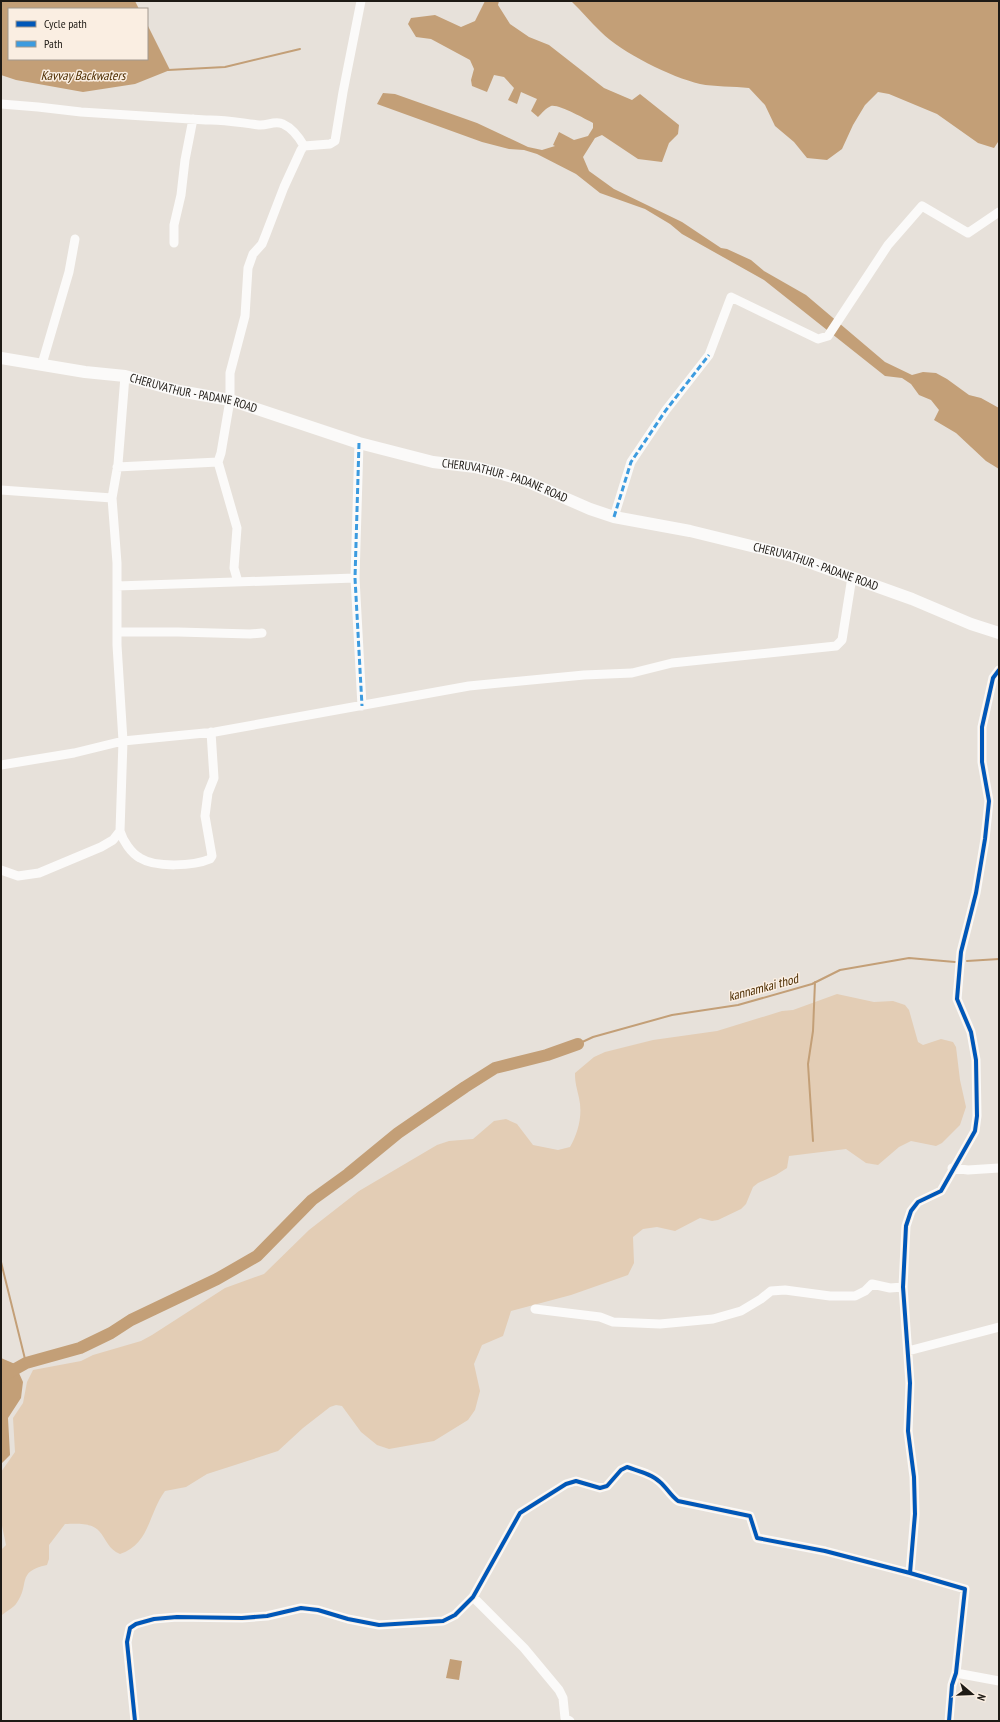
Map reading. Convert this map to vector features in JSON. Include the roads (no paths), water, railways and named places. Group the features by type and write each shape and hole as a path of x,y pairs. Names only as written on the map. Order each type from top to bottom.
{"main road":[{"name":"CHERUVATHUR - PADANE ROAD","path":"1,358 86,372 125,376 179,391 230,400 359,443 432,462 475,467 502,474 526,481 590,509 614,517 738,542 792,556 852,577 999,633"}],"street":[{"path":"304,146 330,144 335,141 361,1"},
{"path":"1,104 81,112 222,120 260,125 269,123 284,124 299,138 304,146"},
{"path":"174,243 174,225 181,195 185,160 193,119"},
{"path":"238,582 234,568 237,528 218,462 221,453 230,400 230,373 244,316 246,284 250,261 253,254 262,244 284,187 304,146"},
{"path":"614,517 631,462 666,410 709,355 731,297 818,339 828,336 888,245 922,206 968,233 999,212"},
{"path":"42,364 67,280 75,239"},
{"path":"125,376 117,467 112,498 123,741 120,831 123,840 140,858 149,862 182,864 202,862 210,859 212,856 205,816 208,793 214,778 211,732"},
{"path":"359,443 355,578 362,706"},
{"path":"117,467 218,462"},
{"path":"1,490 112,498"},
{"path":"1,765 74,752 123,741 211,732 507,682 632,672 672,663 836,646 842,640 852,577"},
{"path":"117,586 355,578"},
{"path":"117,632 262,633"},
{"path":"910,1572 915,1514 914,1477 908,1431 910,1383 902,1287 906,1226 911,1211 918,1202 941,1191 952,1168 975,1131 977,1116 976,1060 971,1032 957,999 961,952 976,893 986,831 989,801 982,762 982,727 993,678 999,670"},
{"path":"1,870 18,876 39,873 101,847 113,840 120,831"},
{"path":"952,1168 968,1170 999,1168"},
{"path":"535,1309 600,1317 613,1322 660,1324 713,1319 741,1311 771,1291 799,1291 840,1297 855,1296 865,1291 872,1284 890,1288 902,1287"},
{"path":"908,1351 999,1327"},
{"path":"135,1721 127,1642 130,1628 136,1624 154,1619 177,1617 242,1618 267,1616 301,1608 318,1610 348,1619 379,1625 443,1621 456,1615 473,1597 520,1513 566,1484 576,1481 600,1488 607,1486 621,1470 627,1467 655,1477 661,1482 668,1493 678,1501 750,1516 757,1538 825,1551 910,1572 965,1589 956,1673 952,1685 949,1721"},
{"path":"473,1597 524,1648 559,1690 563,1698 565,1718 570,1721"},
{"path":"956,1673 999,1681"}],"water":[{"name":"Kavvay Backwaters","path":"1,1 135,1 138,8 8,8 8,60 148,60 148,26 170,70 135,84 83,92 16,80 1,75"},
{"path":"485,1 499,1 498,5 510,24 529,37 549,45 604,88 632,100 640,94 679,125 678,134 669,143 662,162 638,159 602,135 595,138 583,157 589,171 614,189 682,222 721,248 727,249 751,260 764,271 806,295 885,362 912,375 923,372 936,373 969,395 981,398 999,408 999,469 986,461 956,433 934,420 939,410 931,400 919,395 911,384 902,378 885,376 764,280 682,234 670,224 645,209 600,193 576,174 537,154 482,142 377,104 383,93 395,94 477,123 528,147 542,150 555,146 553,145 559,132 574,140 588,136 593,128 593,123 572,112 560,107 551,106 538,117 531,111 537,99 521,92 517,104 508,100 514,88 504,77 494,75 487,92 472,86 471,80 474,69 470,60 431,39 416,37 408,24 411,18 435,15 461,27 475,21"},
{"path":"571,1 999,1 998,142 994,148 978,143 937,114 889,94 878,92 865,105 853,125 842,149 827,160 807,158 794,142 775,126 765,105 749,88 700,84 688,81 661,70 634,56 610,40"},
{"path":"1,1358 15,1364 23,1382 21,1398 8,1418 10,1455 1,1464"},
{"path":"450,1659 462,1661 459,1680 446,1678"}],"waterway":[{"path":"168,70 225,67 300,49"},
{"name":"kannamkai thod","path":"578,1044 593,1037 672,1015 738,1005 812,984 840,970 909,958 955,962"},
{"name":"kannamkai thod","path":"967,961 999,959"},
{"path":"813,1141 808,1064 813,1031 815,982"},
{"path":"1,1377 26,1363 80,1348 111,1333 131,1320 217,1279 257,1256 312,1200 348,1174 398,1133 465,1087 495,1068 547,1055 578,1044"},
{"path":"1,1262 26,1363"}]}
